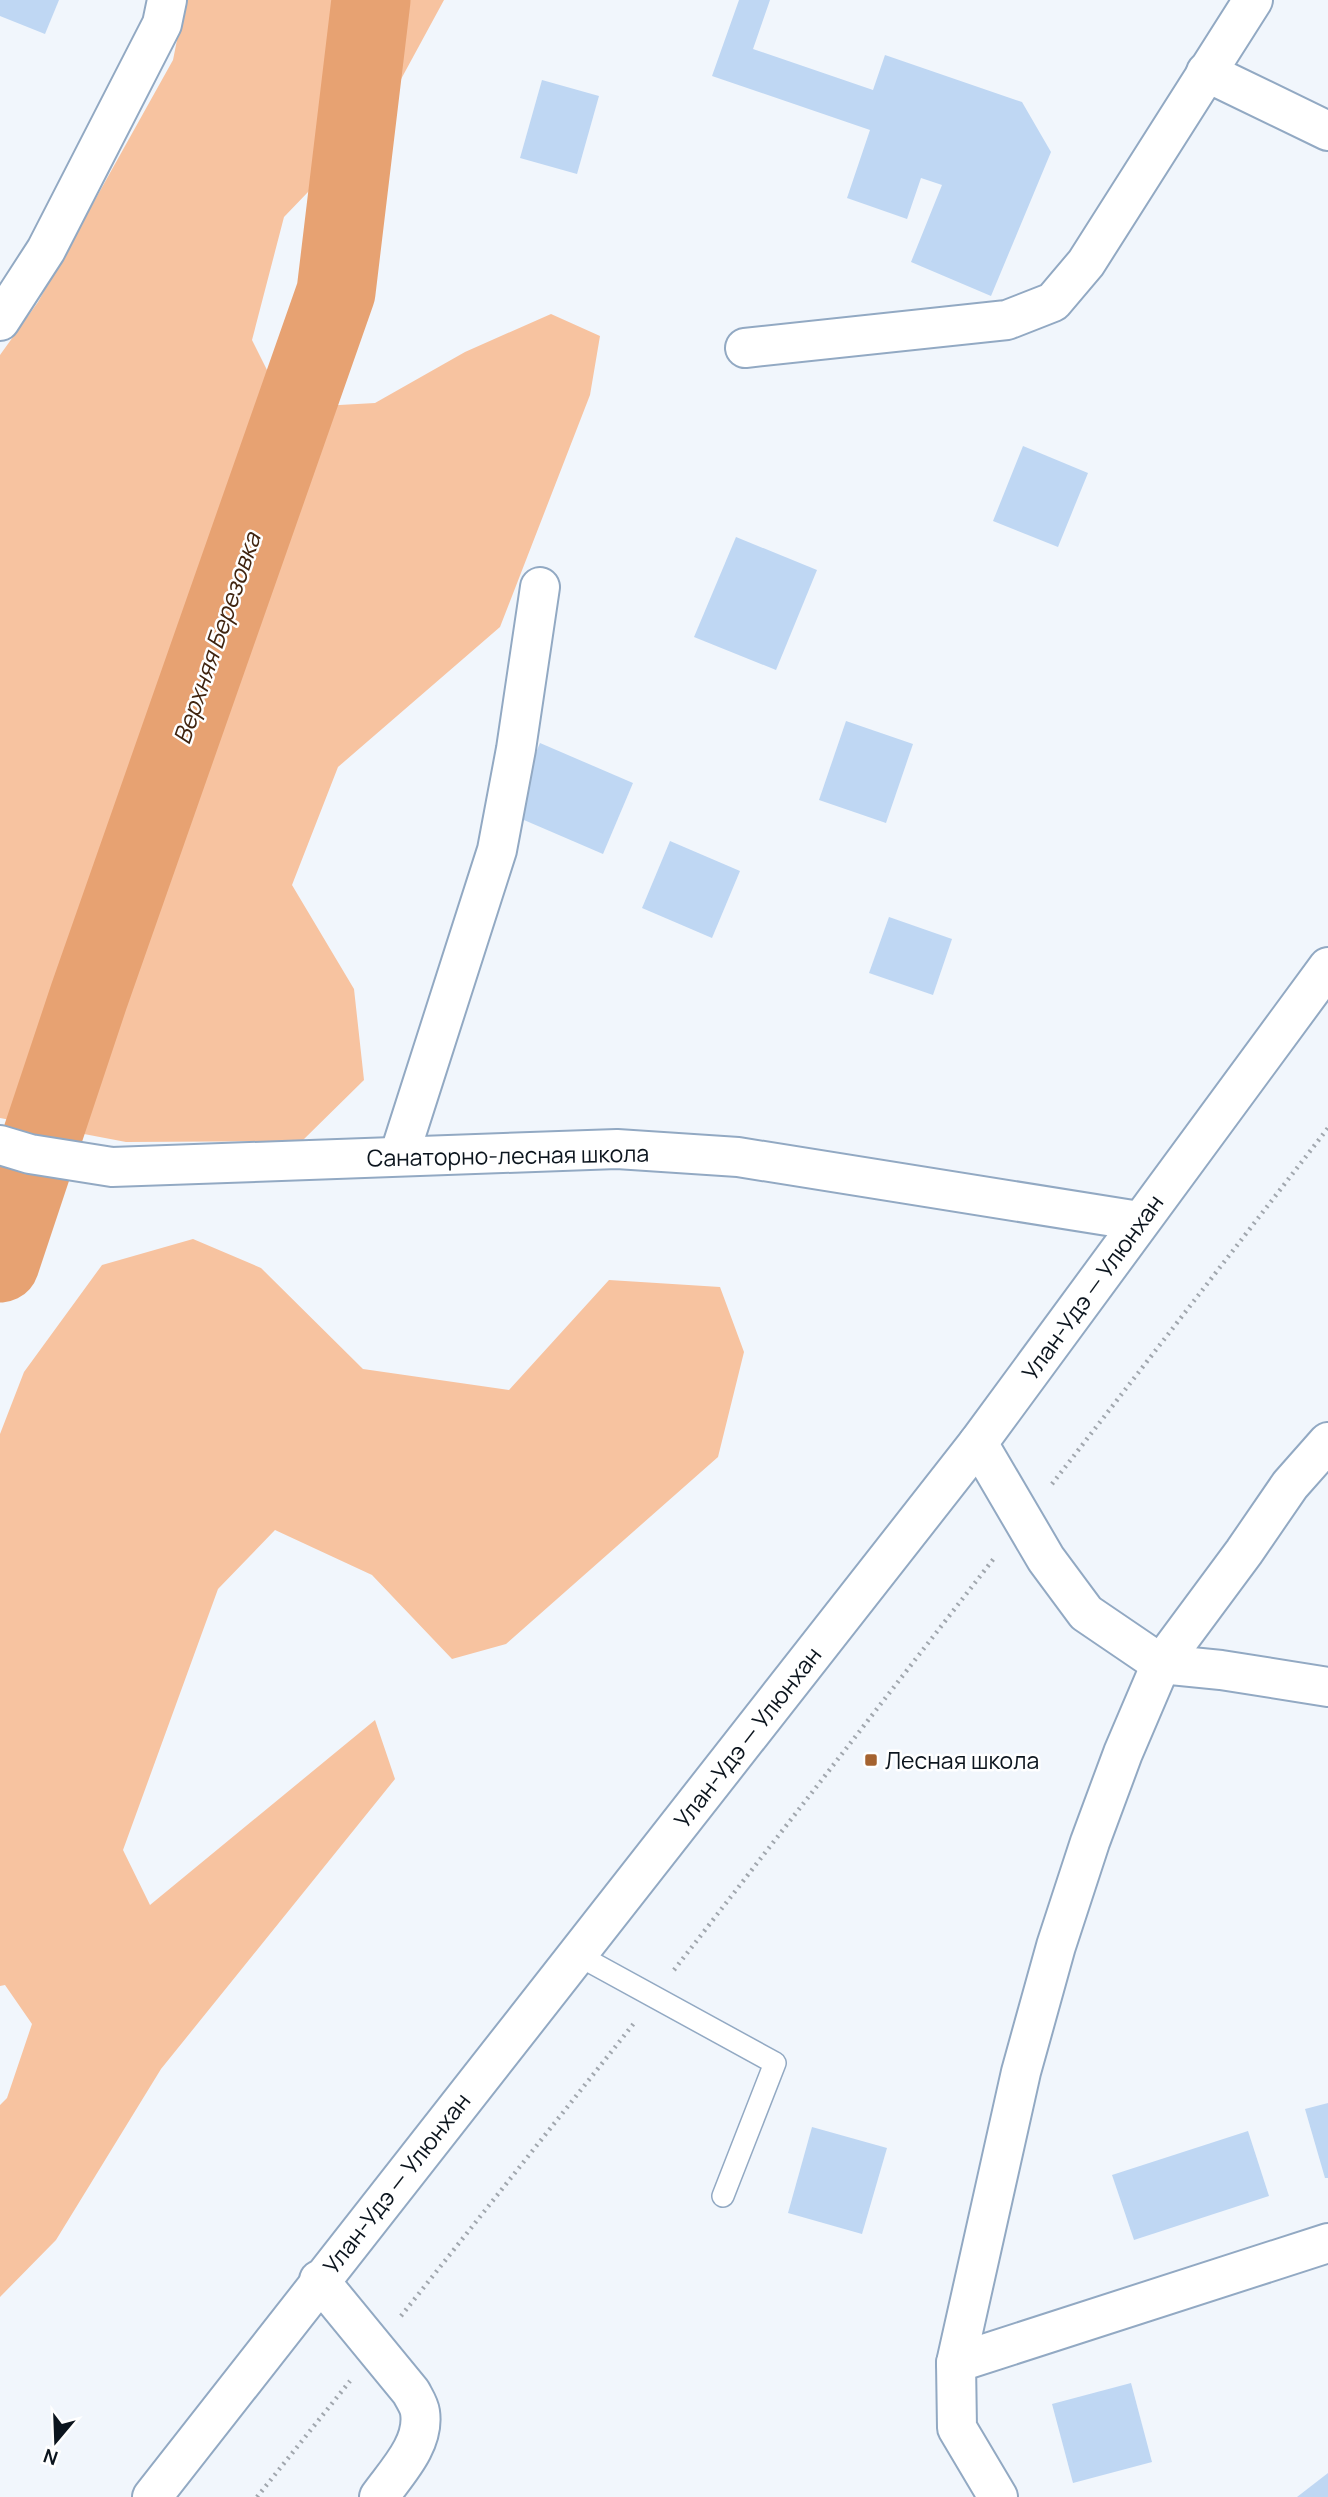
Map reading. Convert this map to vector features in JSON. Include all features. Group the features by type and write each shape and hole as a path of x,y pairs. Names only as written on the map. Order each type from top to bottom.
{"street":[{"path":"0,321 46,250 162,24 167,0"},
{"path":"745,348 1007,320 1053,302 1086,263 1253,0"},
{"path":"1206,72 1328,131"},
{"path":"400,1156 497,850 516,749 540,587"},
{"name":"Улан-Удэ — Улюнхан","path":"152,2497 319,2280 978,1443 1139,1221 1322,989"},
{"name":"Санаторно-лесная школа","path":"0,1144 30,1154 112,1167 617,1149 738,1157 1139,1221"},
{"path":"998,2497 957,2428 956,2363 1021,2071 1056,1946 1123,1753 1161,1664 1290,1485 1328,1442"},
{"path":"978,1443 1046,1559 1086,1613 1161,1664 1221,1670 1328,1687"},
{"path":"956,2363 1328,2243"},
{"path":"319,2280 411,2392 420,2409 421,2429 414,2448 379,2497"}],"lane":[{"path":"576,1954 775,2063 723,2196"}],"path":[{"path":"257,2497 654,1997 1328,1128"}],"shaded area":[{"path":"185,0 444,0 381,116 284,217 252,340 286,408 375,403 465,352 551,314 600,336 590,395 500,627 338,767 292,885 354,989 364,1080 302,1141 126,1142 0,1118 0,355 38,302 173,60"},
{"path":"193,1239 261,1268 363,1369 509,1390 609,1280 720,1287 744,1352 718,1457 506,1644 452,1659 372,1575 275,1530 218,1589 123,1850 150,1905 375,1720 395,1779 161,2069 56,2240 0,2297 0,2105 7,2098 32,2024 5,1985 0,1986 0,1434 24,1372 102,1265"}],"building":[{"path":"0,0 59,0 45,34 0,16"},
{"path":"739,0 770,0 753,49 873,90 885,55 1022,102 1051,152 991,296 911,262 942,185 921,178 907,219 847,198 870,130 712,76"},
{"path":"542,80 599,96 577,174 520,158"},
{"path":"1023,446 1088,473 1058,547 993,521"},
{"path":"736,537 817,570 776,670 694,637"},
{"path":"846,721 913,744 886,823 819,800"},
{"path":"540,743 633,783 603,854 510,814"},
{"path":"670,841 740,871 712,938 642,908"},
{"path":"889,917 952,939 933,995 869,973"},
{"path":"1328,2103 1328,2178 1325,2178 1305,2109"},
{"path":"812,2127 887,2148 862,2234 788,2213"},
{"path":"1248,2131 1269,2196 1134,2240 1112,2175"},
{"path":"1131,2383 1152,2462 1073,2483 1052,2404"},
{"path":"1328,2473 1328,2497 1297,2497"}],"waterway":[{"name":"Верхняя Березовка","path":"0,1263 89,996 336,292 371,0"}],"place":[{"name":"Лесная школа","path":"871,1760"}]}
